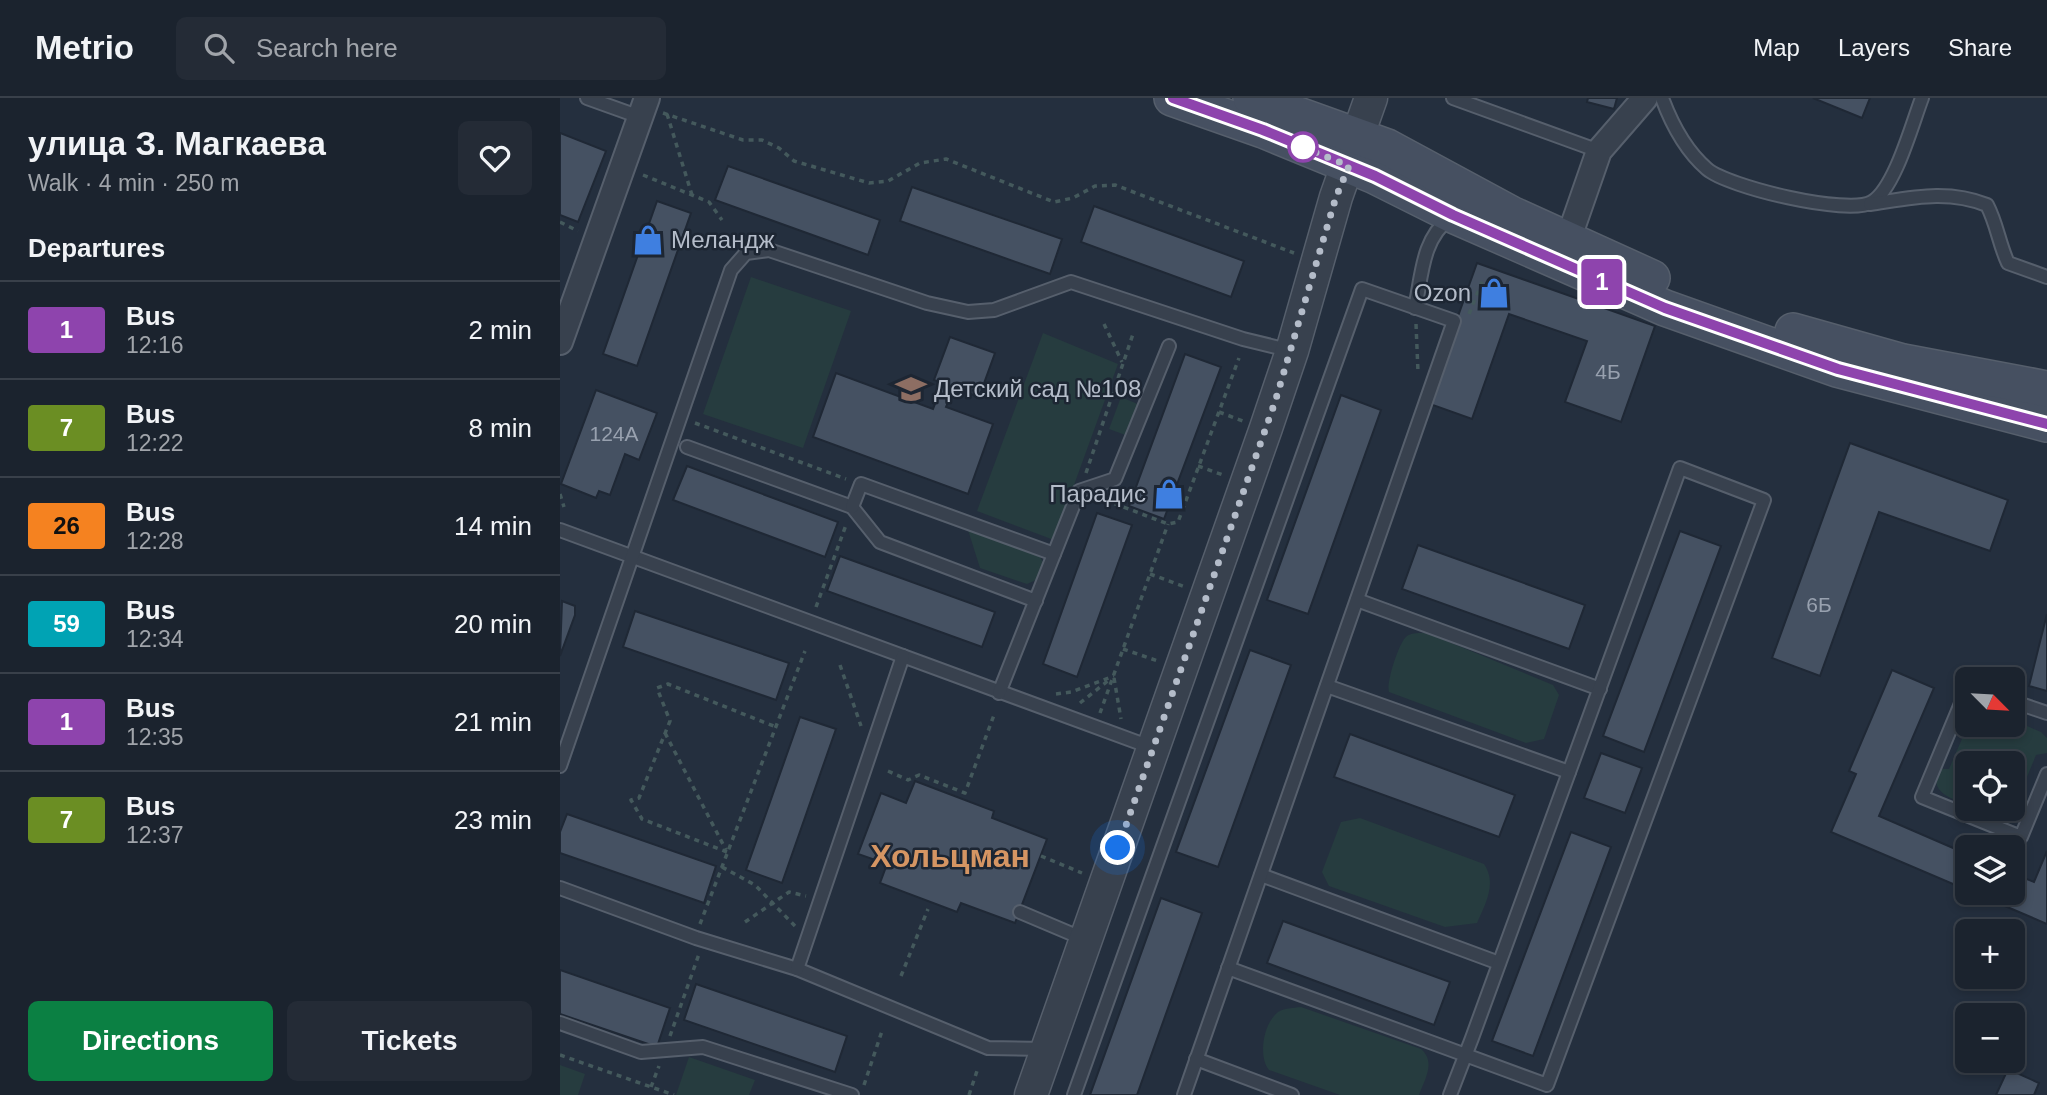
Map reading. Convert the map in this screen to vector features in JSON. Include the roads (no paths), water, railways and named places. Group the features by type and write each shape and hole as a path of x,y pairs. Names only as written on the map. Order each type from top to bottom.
{"main road":[{"path":"1172,98 1263,130 1354,151 1387,147 1511,214 1567,240 1648,276 1798,332 1903,362 2047,389"},
{"path":"1251,98 1354,151 1453,215 1665,308 1838,369 2047,424"}],"street":[{"path":"1031,1095 1292,351 1316,260 1371,98"},
{"path":"1567,240 1599,151 1645,98"},
{"path":"560,342 647,108"}],"lane":[{"path":"587,98 647,108"},
{"path":"1453,98 1599,151"},
{"path":"1662,98 1671,123 1693,155 1709,171 1728,182 1800,200 1844,206 1940,193 1965,196 1987,205 2008,263 2047,277"},
{"path":"1870,204 1886,190 1922,98"},
{"path":"1415,308 1426,254 1435,229 1453,215"},
{"path":"560,766 732,270 746,253 769,250 927,303 968,312 994,310 1071,282 1242,339 1292,351"},
{"path":"1074,1095 1362,289 1454,321 1184,1095"},
{"path":"999,693 1079,491 1115,479 1169,345"},
{"path":"687,447 852,507 880,542 1036,601"},
{"path":"1228,968 1466,1055 1547,1085 1764,500 1680,468 1466,1055 1450,1095"},
{"path":"852,507 861,484 1054,554"},
{"path":"560,530 1153,748"},
{"path":"1357,600 1600,689"},
{"path":"797,969 869,765 903,656"},
{"path":"1327,687 1569,772"},
{"path":"2025,705 2047,713"},
{"path":"1955,718 1922,797 2021,837 2047,774"},
{"path":"1261,875 1499,963"},
{"path":"560,888 696,938 797,969 988,1048 1048,1049"},
{"path":"1020,912 1072,934"},
{"path":"560,1023 641,1052 703,1047 852,1095"},
{"path":"1196,1059 1292,1095"}],"place":[{"name":"Меландж","path":"648,240"},
{"name":"Ozon","path":"1494,293"},
{"name":"Детский сад №108","path":"911,389"},
{"name":"Парадис","path":"1169,494"}],"district":[{"name":"Хольцман","path":"950,856"}]}
